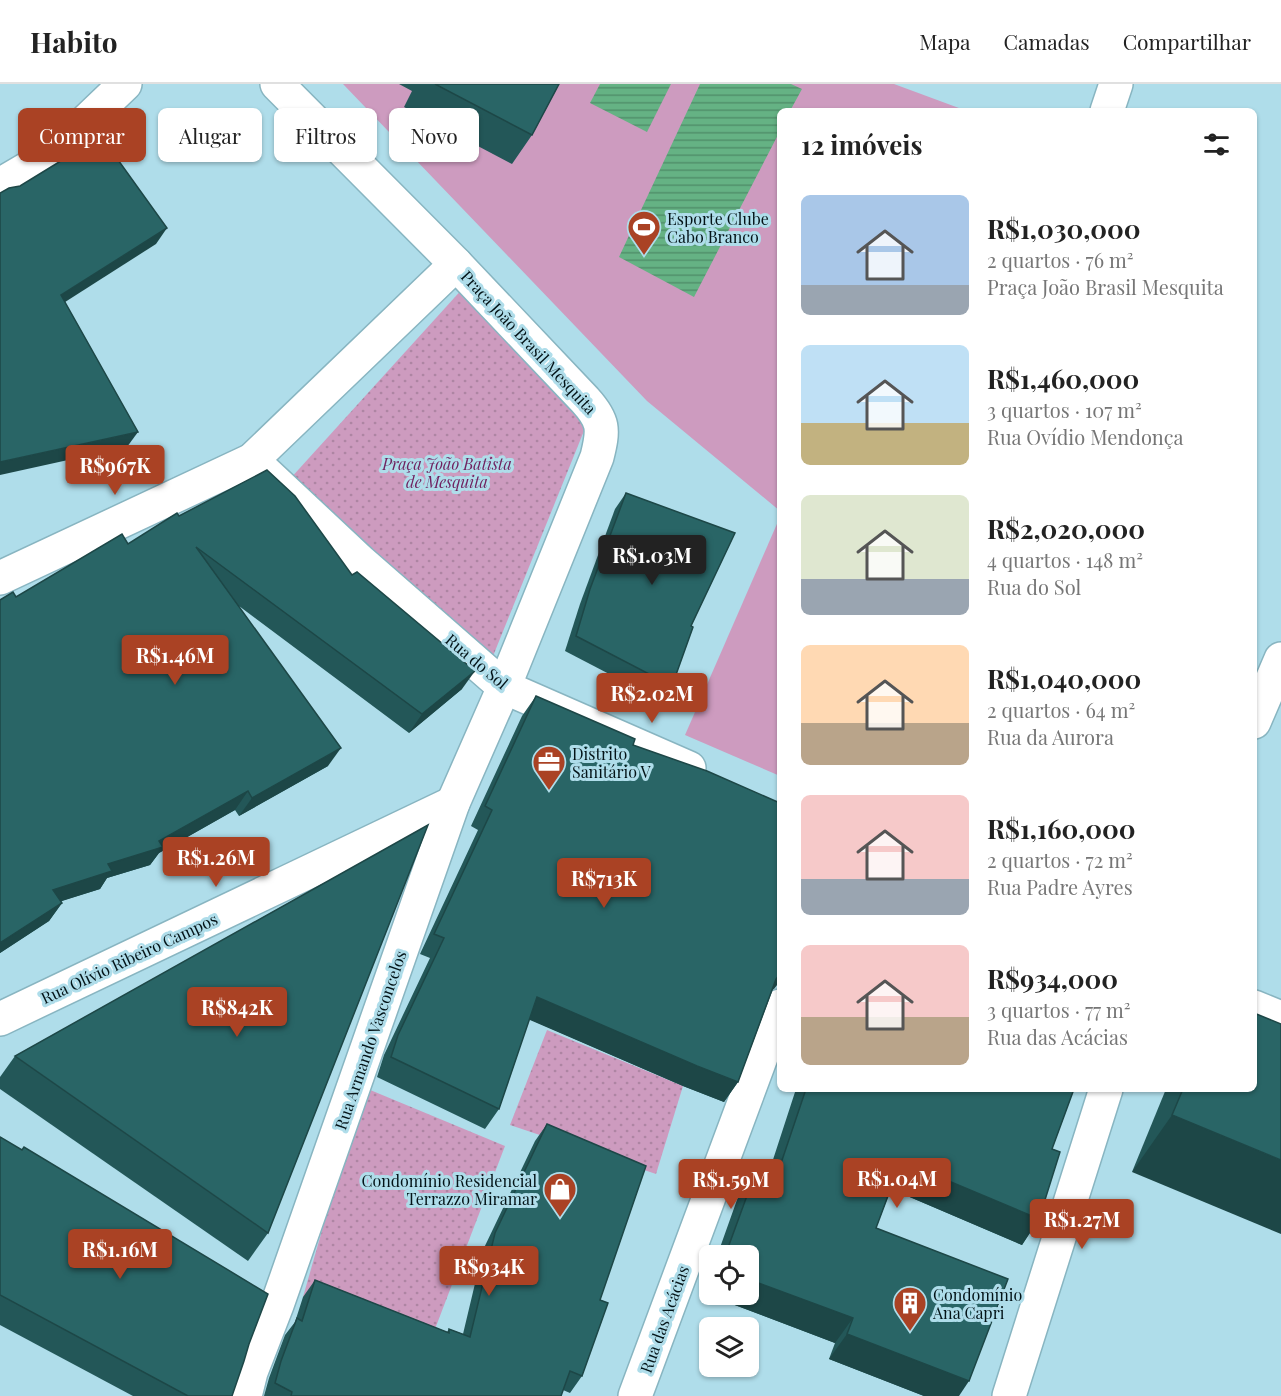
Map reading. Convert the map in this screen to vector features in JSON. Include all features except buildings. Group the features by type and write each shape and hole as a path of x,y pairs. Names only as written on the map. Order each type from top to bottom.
{"street":[{"path":"0,185 39,162 125,84"},
{"path":"277,84 456,264"},
{"path":"1108,108 1116,84"},
{"name":"Praça João Brasil Mesquita","path":"0,578 252,460 456,264 597,413 601,425 601,440 597,457 504,687"},
{"name":"Rua do Sol","path":"252,460 361,562 504,687 716,781"},
{"path":"1257,715 1281,660"},
{"name":"Rua Armando Vasconcelos","path":"245,1396 267,1299 453,803 504,687"},
{"name":"Rua Olívio Ribeiro Campos","path":"0,1019 453,803"},
{"path":"1257,1008 1281,1018"},
{"name":"Rua das Acácias","path":"635,1396 777,1014"},
{"path":"1009,1396 1105,1092"}],"green space":[{"name":"Esporte Clube Cabo Branco","path":"343,84 894,84 959,108 777,108 777,509 647,401 418,162 479,162 479,108 389,108 389,132 377,119 377,108 366,108"},
{"name":"Praça João Batista de Mesquita","path":"465,286 590,416 491,661 289,480"},
{"path":"777,524 777,775 685,735"},
{"path":"547,1030 683,1086 656,1174 510,1125"},
{"path":"363,1087 505,1146 435,1329 303,1297"}],"shaded area":[{"path":"600,84 671,84 647,132 590,103"},
{"path":"700,84 791,84 802,89 792,108 777,108 777,137 694,297 619,257"}],"place":[{"name":"Esporte Clube Cabo Branco","path":"644,256"},
{"name":"Distrito Sanitário V","path":"549,791"},
{"name":"Condomínio Residencial Terrazzo Miramar","path":"560,1218"},
{"name":"Condomínio Ana Capri","path":"910,1332"}]}
